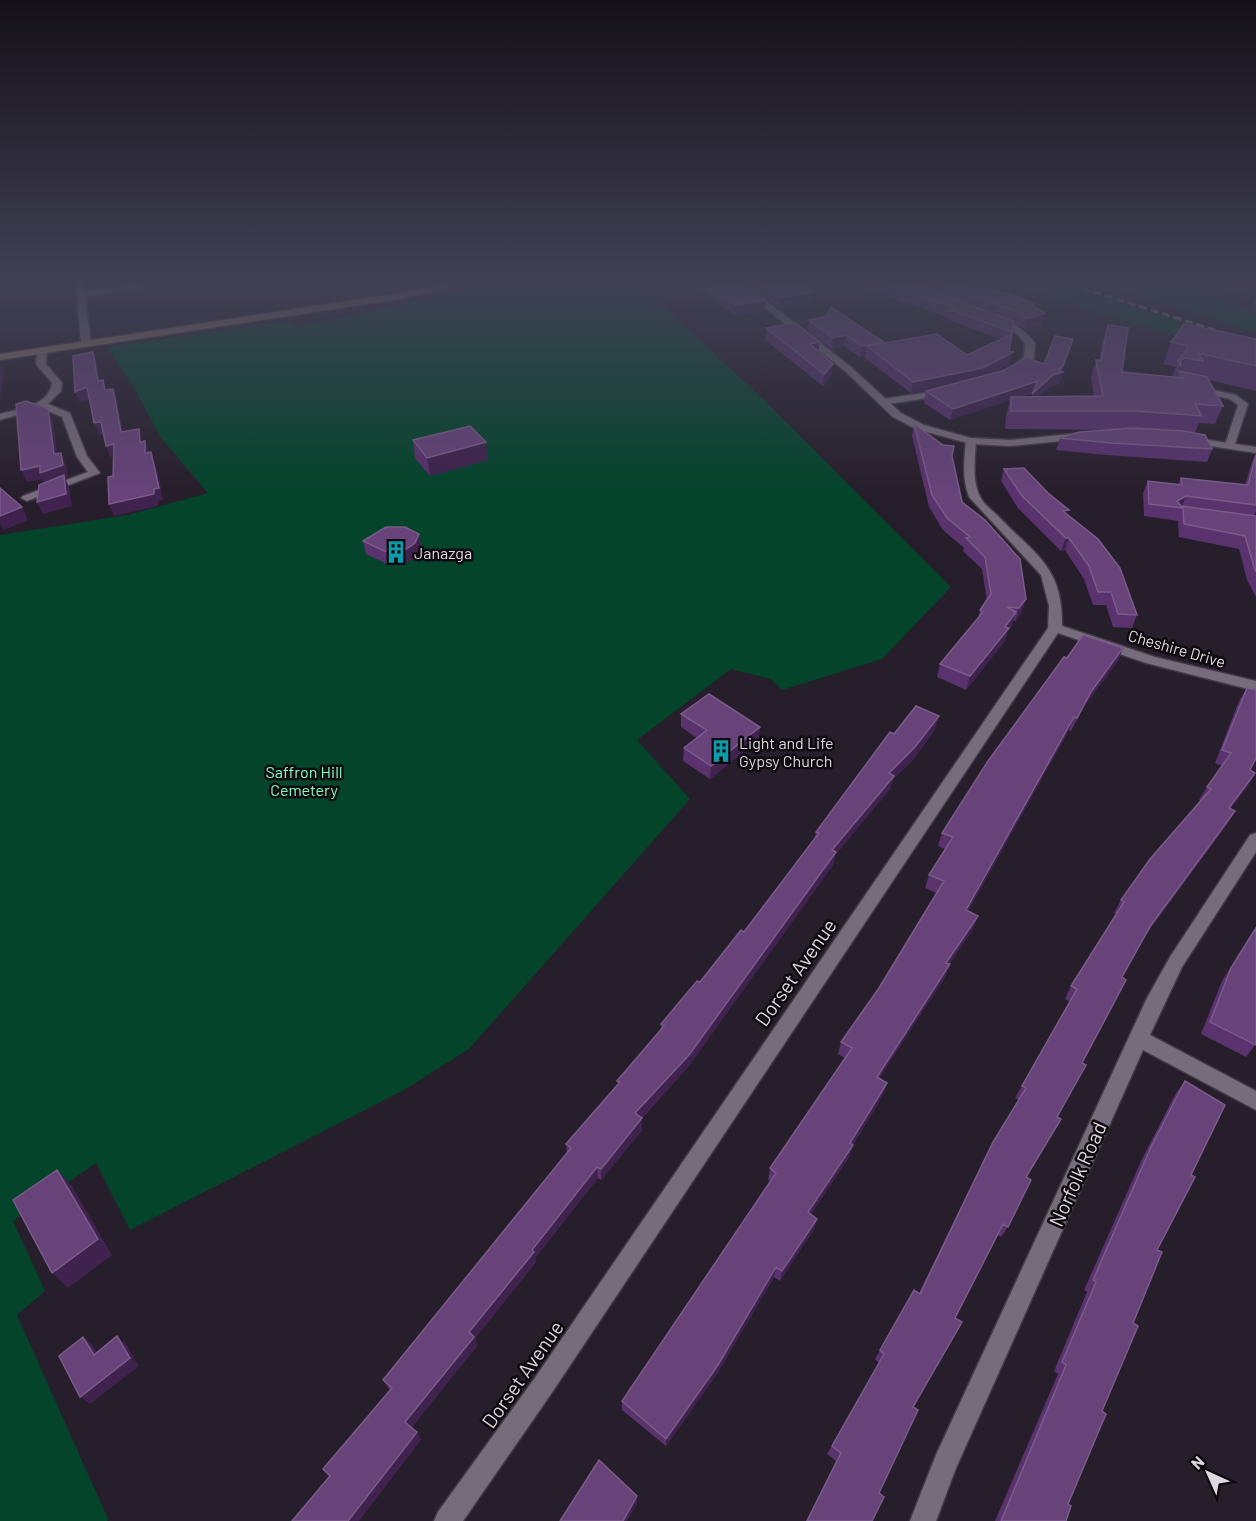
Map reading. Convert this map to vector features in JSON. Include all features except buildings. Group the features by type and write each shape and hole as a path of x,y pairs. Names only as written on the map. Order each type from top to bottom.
{"main road":[{"path":"0,357 30,352"}],"street":[{"path":"0,417 42,405 56,391 57,383 41,364 42,352"},
{"path":"826,352 897,415 920,427 971,441 1010,443 1093,436"},
{"path":"1003,375 1017,369 1029,358 1029,352"},
{"path":"1188,388 1222,394 1243,404 1230,445"},
{"path":"882,402 956,390"},
{"path":"42,405 66,415 82,457 95,473 109,482"},
{"path":"1179,438 1256,450"},
{"path":"971,441 970,469 975,497 997,522 1039,560 1049,578 1057,608 1055,628"},
{"path":"24,500 95,473"},
{"name":"Cheshire Drive","path":"1055,628 1151,660 1256,686"},
{"name":"Dorset Avenue","path":"447,1521 545,1383 1055,628"},
{"name":"Norfolk Road","path":"923,1521 945,1464 1138,1038 1176,962 1256,839"},
{"path":"1138,1038 1256,1101"}],"green space":[{"name":"Saffron Hill Cemetery","path":"110,352 712,352 764,400 951,587 882,659 782,690 771,679 731,669 637,740 690,799 469,1049 404,1090 130,1230 96,1163 13,1221 45,1291 17,1315 108,1519 107,1521 0,1521 0,535 128,515 208,493 161,438 132,384"},
{"path":"1229,352 1236,352 1256,360"}],"place":[{"name":"Janazga","path":"396,552"},
{"name":"Light and Life Gypsy Church","path":"721,751"}]}
